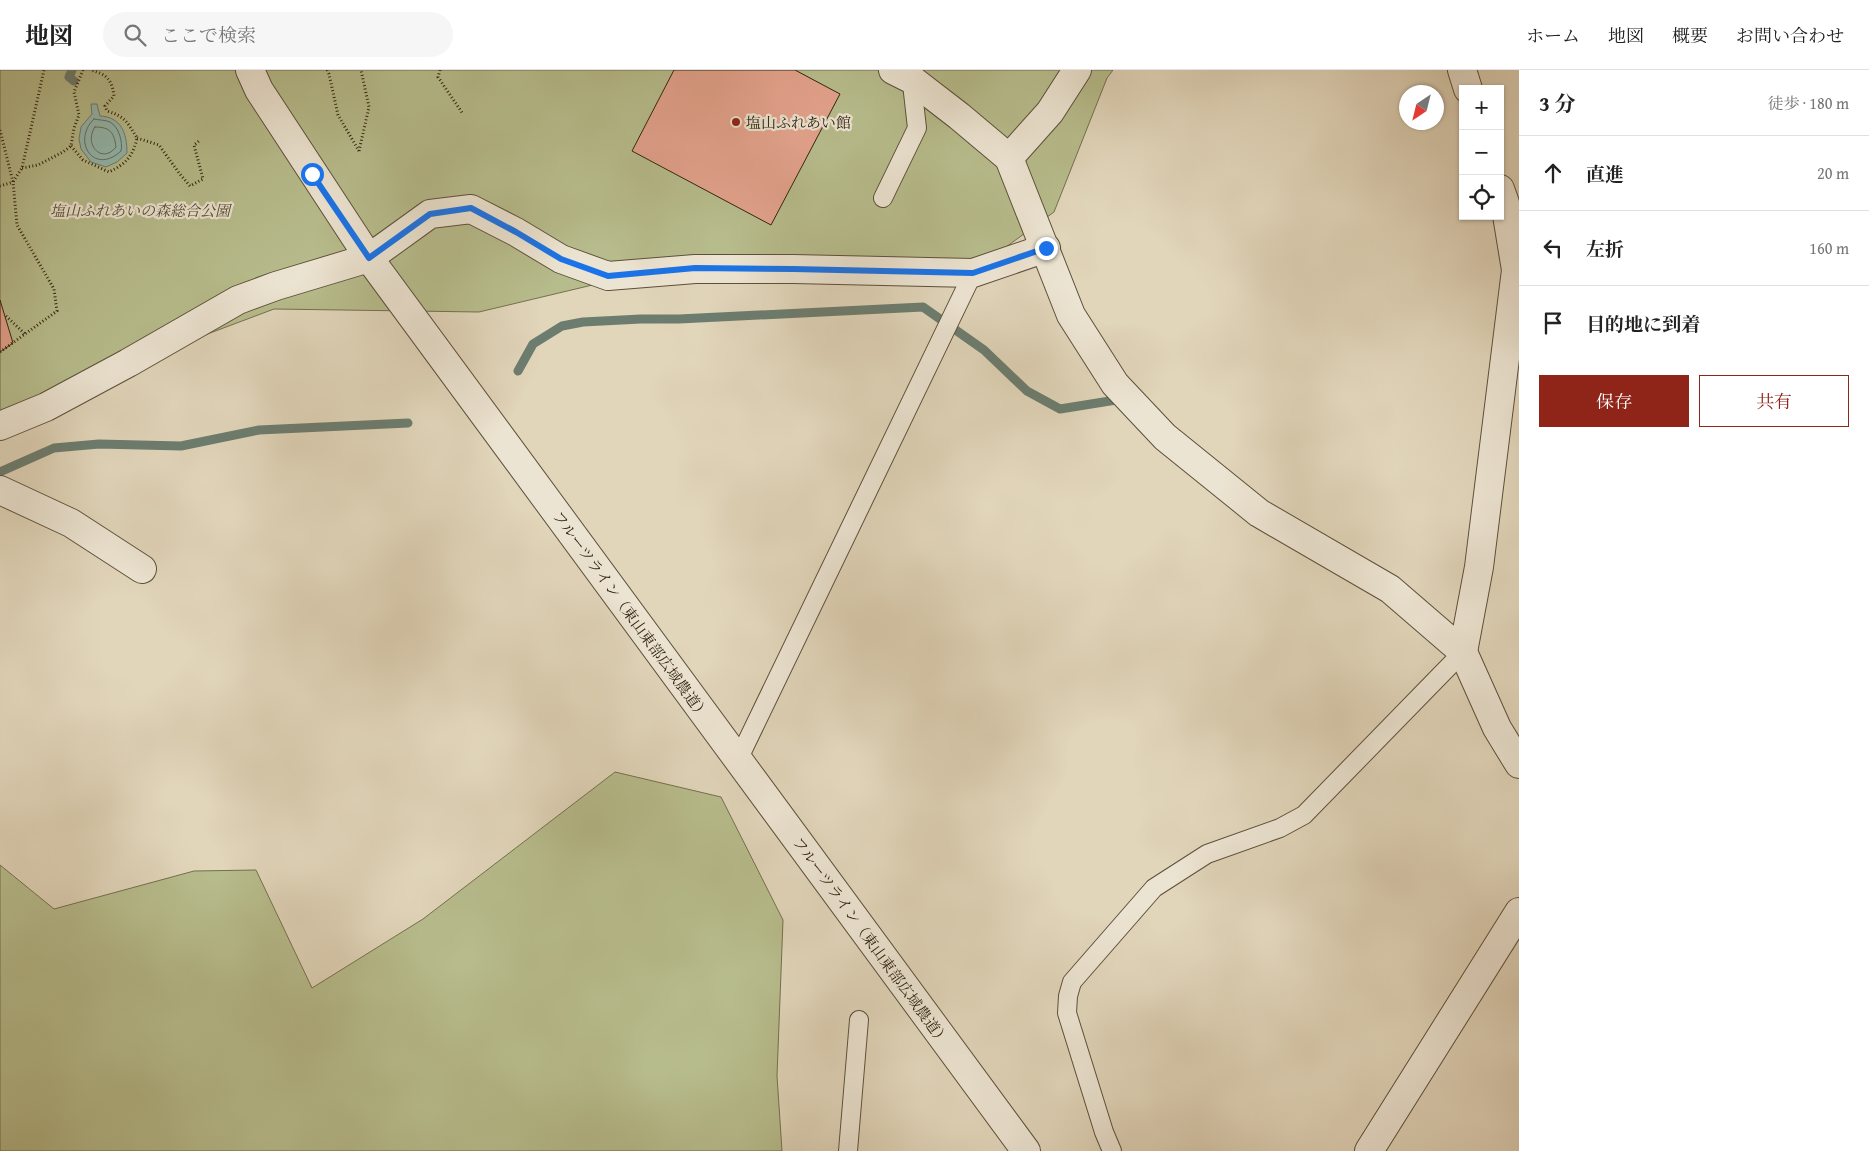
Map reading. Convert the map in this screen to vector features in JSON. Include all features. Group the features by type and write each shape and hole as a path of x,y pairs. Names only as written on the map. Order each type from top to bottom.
{"street":[{"name":"フルーツライン（東山東部広域農道）","path":"250,70 259,90 369,258 1026,1151"},
{"path":"1009,158 1050,112 1077,70"},
{"path":"1462,70 1467,85"},
{"path":"905,73 960,116 1009,158 1071,315 1115,384 1166,437 1259,513 1390,589 1463,652 1497,728 1519,764"},
{"path":"1463,652 1479,567 1516,270 1508,198"},
{"path":"0,426 46,407 128,364 238,300 276,286 369,258 430,214 471,208 561,259 608,276 695,268 793,269 970,280 1046,248"},
{"path":"0,490 71,523 142,569"},
{"path":"1369,1151 1519,912"}],"lane":[{"path":"883,198 917,128 905,73"},
{"path":"738,760 970,280"},
{"path":"1112,1151 1104,1132 1067,1013 1068,996 1072,982 1154,888 1206,854 1280,828 1304,815 1463,652"},
{"path":"848,1151 859,1020"}],"path":[{"path":"0,186 13,182 22,168 44,70"},
{"path":"22,168 38,165 71,146 74,128 79,115 74,92 84,70"},
{"path":"90,70 101,73 113,84 114,96 105,106 108,111 121,115 137,138 159,145 190,186 203,179 194,145 199,141"},
{"path":"327,70 330,74 338,115 359,151 369,107 361,70"},
{"path":"440,70 438,77 463,114"},
{"path":"0,130 13,182 17,225 54,289 57,311 0,352"},
{"path":"71,146 83,160 109,172 121,166 134,151 137,138"},
{"path":"6,316 25,334"}],"green space":[{"name":"塩山ふれあいの森総合公園","path":"0,70 1113,70 1107,78 1054,212 973,271 605,282 479,312 274,309 0,412"},
{"path":"615,772 721,797 783,920 777,1076 782,1151 0,1151 0,865 54,909 194,871 256,870 312,988 423,919"}],"water":[{"path":"91,104 97,104 100,116 113,119 118,123 126,139 127,153 117,162 106,167 91,162 81,149 79,139 81,127 92,114"}],"building":[{"name":"塩山ふれあい館","path":"674,70 795,70 840,94 771,225 632,151"},
{"path":"0,300 13,343 0,352"}],"waterway":[{"path":"72,70 69,77 74,81"},
{"path":"518,371 533,344 562,326 583,322 923,307 984,350 1027,391 1060,409 1116,400"},
{"path":"0,472 54,448 99,444 181,446 259,430 408,423"}],"place":[{"name":"塩山ふれあい館","path":"736,122"}],"route":[{"path":"312,174 369,258 430,214 471,208 561,259 608,276 695,268 973,273 1046,248"}]}
